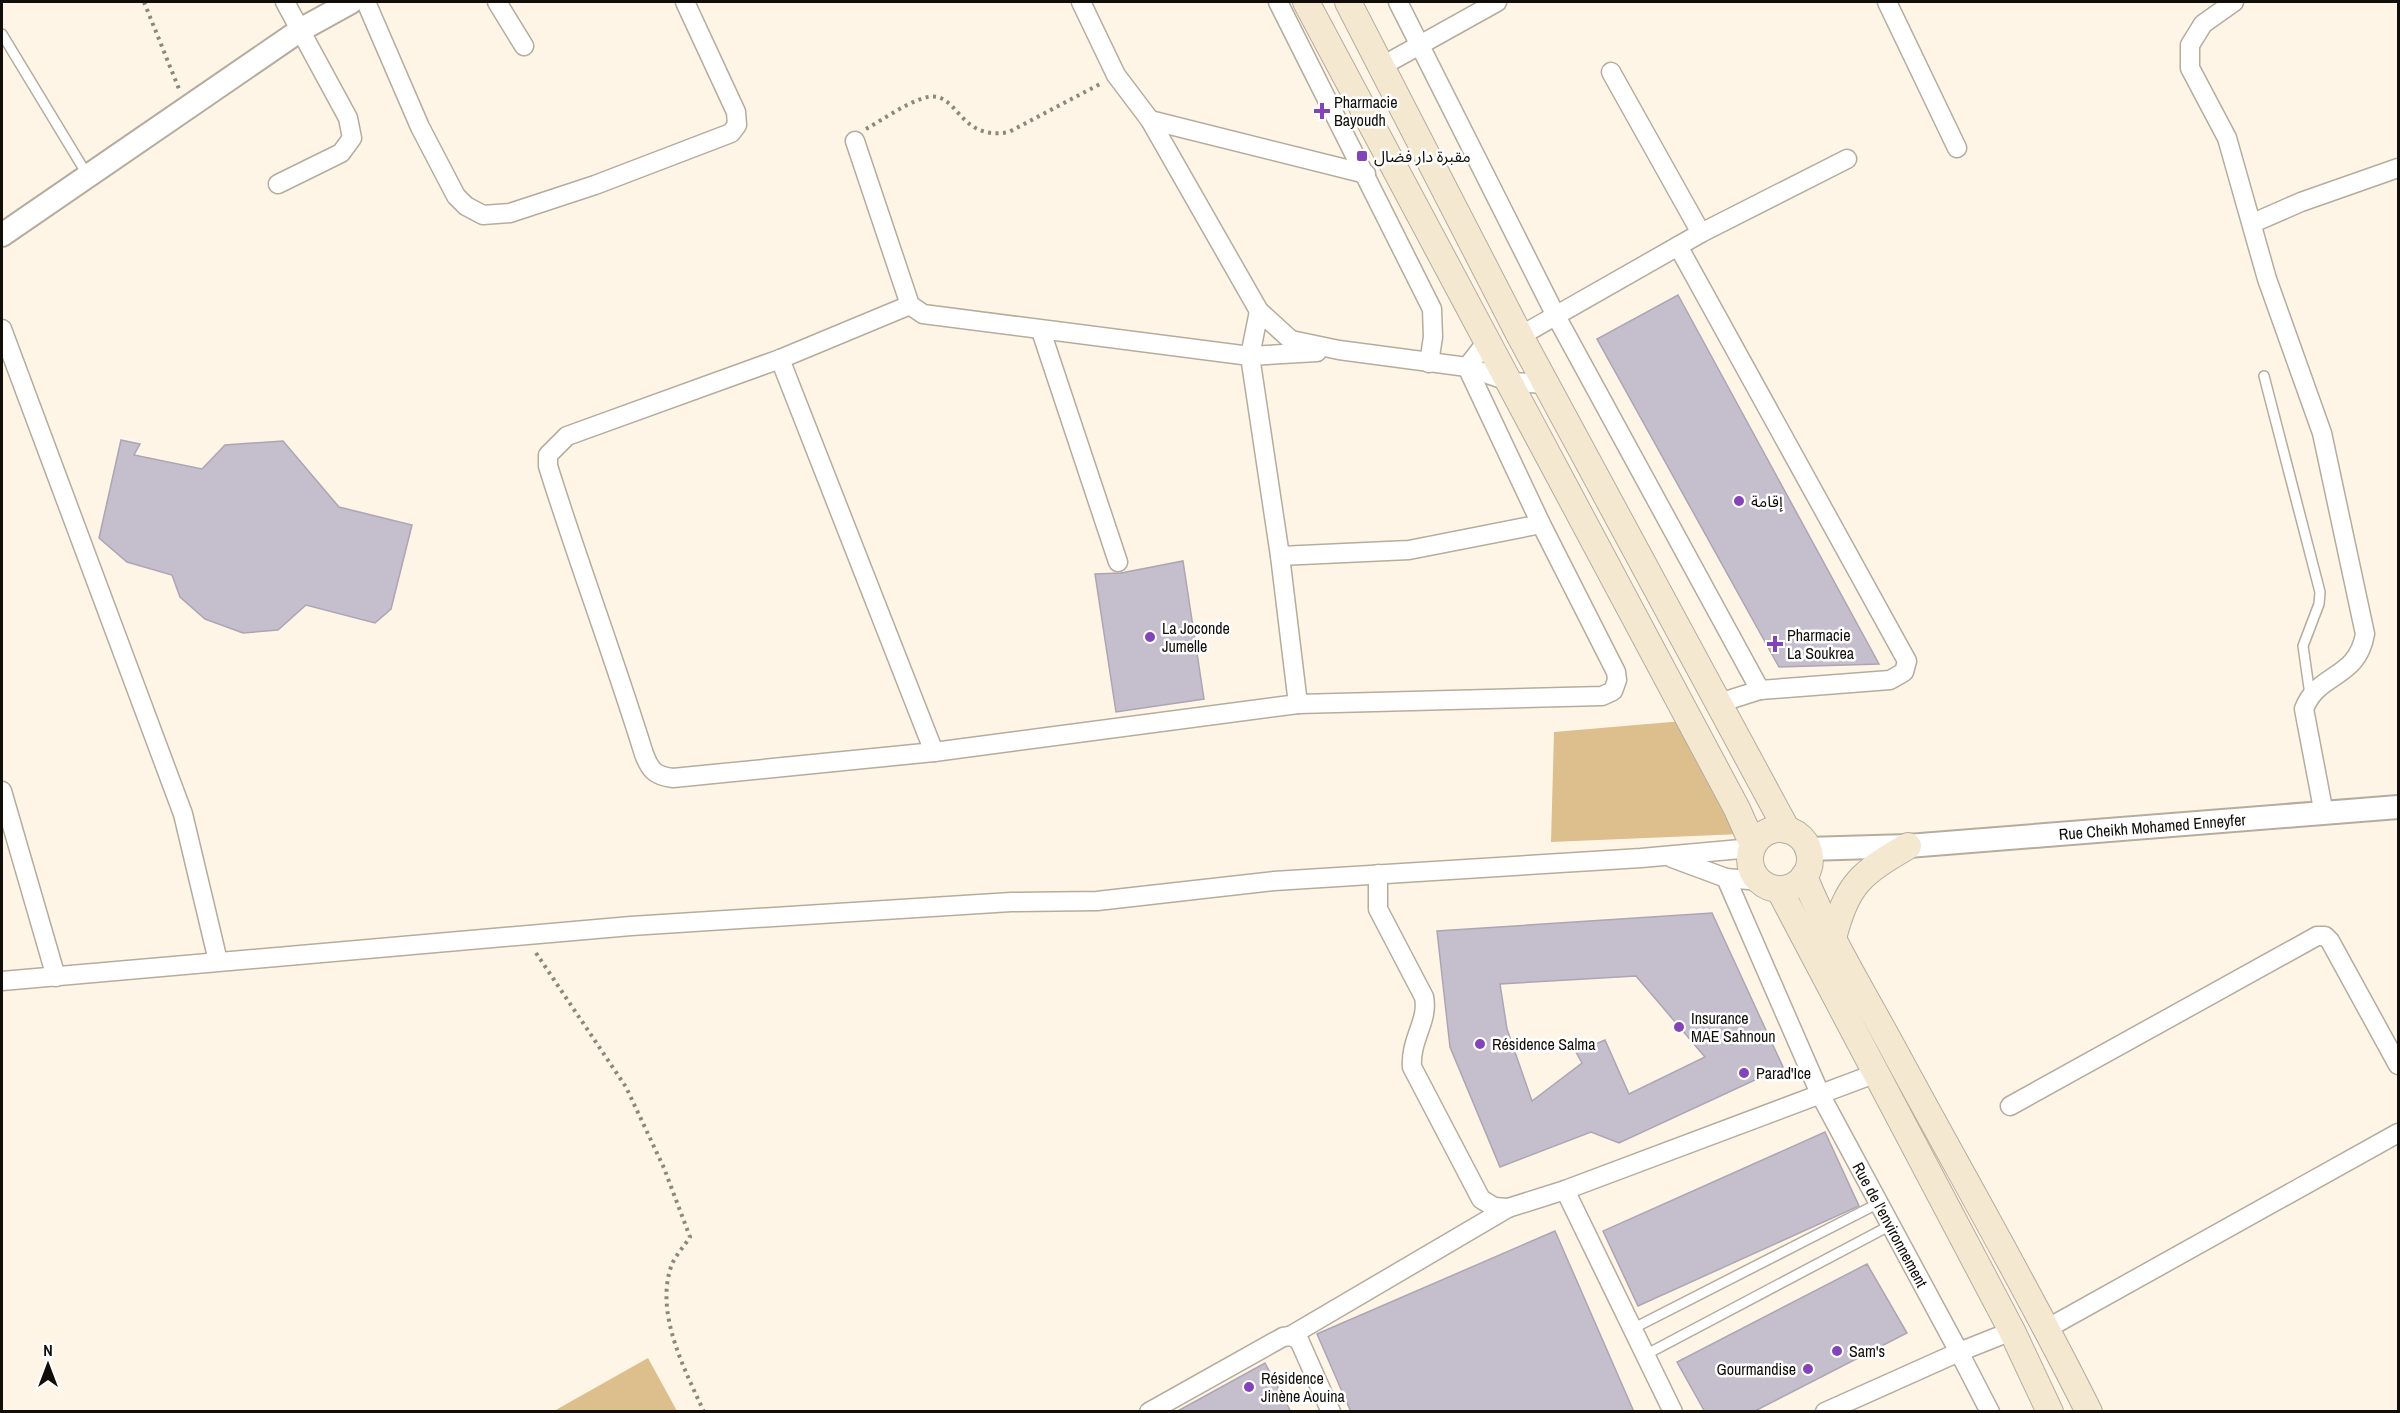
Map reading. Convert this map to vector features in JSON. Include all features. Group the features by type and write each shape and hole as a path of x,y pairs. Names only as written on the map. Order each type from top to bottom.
{"main road":[{"path":"1306,2 1511,382 1737,809 1753,846"},
{"path":"1348,2 1453,210 1643,568 1787,830"},
{"path":"1769,885 1797,883 1804,876 1808,867 1808,849 1796,834 1787,830 1768,832 1753,846 1750,860 1753,872 1769,885 1874,1074 2012,1331 2050,1412"},
{"path":"1833,938 1842,904 1852,887 1868,869 1908,846"},
{"path":"1804,876 1833,938 2003,1252 2048,1328 2089,1412"}],"street":[{"path":"278,184 341,153 352,138 348,118 302,29 285,2"},
{"path":"2,235 302,29 351,2"},
{"path":"366,2 420,127 456,196 466,206 483,214 521,210 596,185 731,133 737,125 736,112 685,2"},
{"path":"497,2 524,46"},
{"path":"1081,2 1116,75 1150,120 1259,311 1291,340 1339,350 1467,367 1511,382 1547,384"},
{"path":"1278,2 1432,309 1433,337 1429,363"},
{"path":"1398,2 1556,316 1760,690"},
{"path":"1382,66 1497,2"},
{"path":"1887,2 1957,148"},
{"path":"2234,2 2203,24 2190,45 2190,68 2227,138 2268,279 2322,433 2366,634 2363,650 2352,665 2310,695 2304,709 2325,814"},
{"path":"1611,72 1701,233"},
{"path":"1150,120 1366,174"},
{"path":"855,141 910,305 923,314 1041,331 1250,356 1339,350"},
{"path":"1520,336 1701,233 1847,159"},
{"path":"2253,224 2301,202 2398,168"},
{"path":"1678,246 1907,661 1904,672 1890,680 1760,690 1719,703"},
{"path":"910,305 780,359 567,436 548,455 548,466 564,519 611,648 647,762 650,769 661,776 673,778 934,752 1298,705 1602,696 1613,692 1617,681 1616,672 1541,524 1467,367"},
{"path":"1259,311 1250,356 1280,556 1298,705"},
{"path":"2,329 183,814 218,961"},
{"path":"1041,331 1118,562"},
{"path":"1467,367 1488,340"},
{"path":"780,359 934,752"},
{"path":"1280,556 1409,550 1541,524"},
{"path":"2,791 56,976"},
{"name":"Rue Cheikh Mohamed Enneyfer","path":"1808,849 1908,846 2398,807"},
{"path":"2,981 523,935 849,911 1011,902 1096,901 1274,881 1667,856 1753,846"},
{"path":"1667,856 1726,878 1769,885"},
{"path":"1378,874 1376,893 1378,909 1424,997 1426,1007 1412,1045 1412,1067 1481,1199 1494,1207 1508,1208"},
{"name":"Rue de l'environnement","path":"1726,878 1821,1096 1990,1412"},
{"path":"2010,1106 2317,936 2325,936 2330,941 2396,1054"},
{"path":"1149,1412 1283,1337 1290,1336 1508,1208 1565,1190 1821,1096 1874,1074"},
{"path":"2048,1328 2398,1133"},
{"path":"1565,1190 1647,1354 1673,1412"},
{"path":"1825,1412 2012,1331"},
{"path":"1290,1336 1299,1340 1331,1412"}],"lane":[{"path":"2,34 88,176"},
{"path":"2264,376 2320,592 2319,604 2303,646 2310,695"},
{"path":"1634,1328 1879,1203"},
{"path":"1647,1354 1891,1225"}],"path":[{"path":"144,2 188,109"},
{"path":"855,141 859,133 925,97 945,99 970,126 983,134 1009,132 1116,75"},
{"path":"523,935 626,1087 663,1168 690,1237 673,1262 665,1294 680,1359 704,1412"}],"shaded area":[{"path":"1683,721 1741,834 1551,842 1554,732"},
{"path":"648,1358 677,1411 554,1411"}],"building":[{"name":"إقامة","path":"1678,295 1879,664 1779,667 1597,339"},
{"path":"121,440 140,444 134,455 202,469 225,445 283,441 339,507 412,525 391,609 375,623 306,605 278,630 243,633 205,619 180,597 172,575 127,562 99,538"},
{"name":"La Joconde Jumelle","path":"1183,561 1204,699 1116,712 1095,574 1121,573"},
{"name":"Résidence Salma","path":"1712,913 1783,1067 1619,1143 1591,1132 1500,1167 1450,1047 1437,931","holes":["1636,976 1705,1057 1629,1094 1605,1040 1576,1052 1582,1063 1532,1101 1507,1029 1500,984"]},
{"path":"1825,1132 1859,1206 1638,1306 1603,1231"},
{"path":"1555,1231 1634,1412 1351,1412 1317,1334"},
{"path":"1867,1264 1907,1333 1753,1412 1705,1412 1677,1362"},
{"name":"Résidence Jinène Aouina","path":"1265,1363 1291,1412 1176,1412"}],"place":[{"name":"Pharmacie Bayoudh","path":"1322,111"},
{"name":"مقبرة دار فضال","path":"1362,156"},
{"name":"إقامة","path":"1739,501"},
{"name":"La Joconde Jumelle","path":"1150,637"},
{"name":"Pharmacie La Soukrea","path":"1775,644"},
{"name":"Insurance MAE Sahnoun","path":"1679,1027"},
{"name":"Résidence Salma","path":"1480,1044"},
{"name":"Parad'Ice","path":"1744,1073"},
{"name":"Sam's","path":"1837,1351"},
{"name":"Gourmandise","path":"1808,1369"},
{"name":"Résidence Jinène Aouina","path":"1249,1387"}]}
